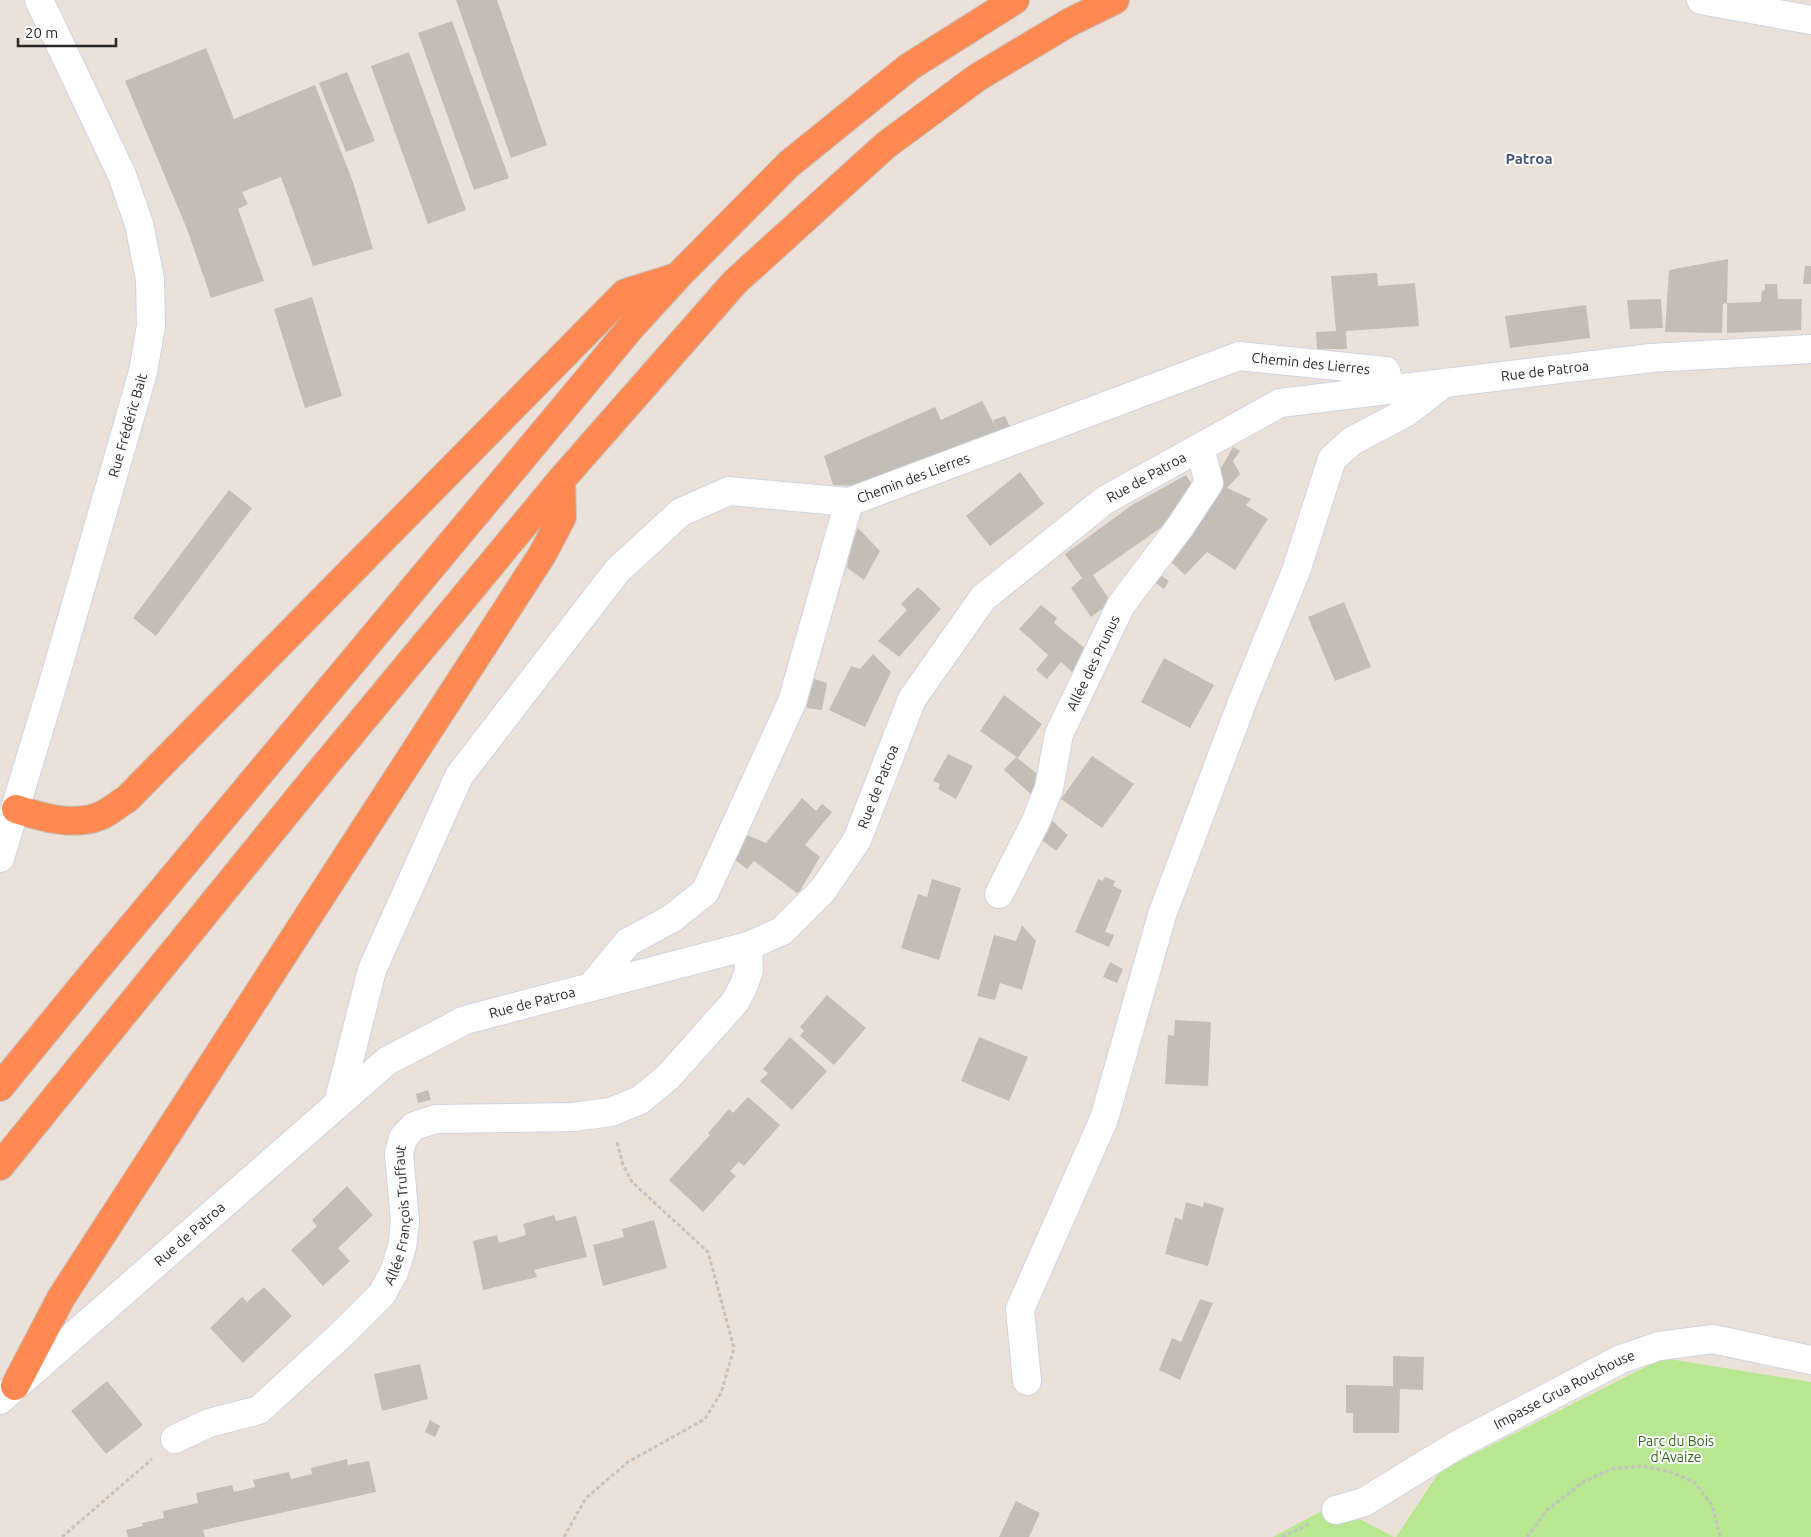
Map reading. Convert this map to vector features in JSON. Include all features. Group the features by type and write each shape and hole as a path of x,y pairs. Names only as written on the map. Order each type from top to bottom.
{"highway":[{"path":"0,1087 614,348 677,277 789,164 909,67 1015,0"},
{"path":"0,1166 322,769 560,480 735,282 886,145 978,77 1070,22 1114,0"},
{"path":"16,809 50,819 77,821 100,816 127,799 625,293 677,277"},
{"path":"8,1393 61,1298 542,555 562,517 560,480"}],"street":[{"name":"Rue Frédéric Bait","path":"0,858 16,809 143,372 151,326 150,279 140,224 122,175 39,0"},
{"path":"1701,0 1811,20"},
{"name":"Rue de Patroa","path":"8,1393 387,1061 465,1020 748,946 782,931 823,890 857,840 912,699 983,598 1105,500 1280,404 1651,358 1811,349"},
{"name":"Chemin des Lierres","path":"591,987 628,942 671,919 705,892 792,702 849,502 1239,356 1386,371 1390,390"},
{"path":"1027,1380 1020,1309 1104,1119 1162,915 1243,700 1296,571 1332,459 1352,441 1407,412 1444,384"},
{"name":"Allée des Prunus","path":"999,894 1036,821 1049,788 1059,734 1121,605 1180,527 1209,483 1200,448"},
{"path":"338,1104 372,970 459,776 617,570 681,512 729,492 849,502"},
{"name":"Allée François Truffaut","path":"175,1439 209,1424 259,1410 343,1333 382,1294 394,1272 402,1247 405,1222 399,1154 403,1138 414,1126 436,1119 573,1117 611,1112 640,1100 668,1077 735,1002 744,987 749,971 748,946"},
{"name":"Impasse Grua Rouchouse","path":"1336,1510 1364,1502 1457,1445 1621,1359 1659,1346 1713,1339 1811,1360"}],"path":[{"path":"564,1537 586,1498 628,1462 705,1419 720,1393 734,1348 708,1252 632,1182 623,1165 611,1112"},
{"path":"62,1537 175,1439"},
{"path":"1527,1537 1548,1510 1583,1482 1611,1469 1643,1466 1671,1472 1694,1482 1712,1505 1720,1537"}],"green space":[{"name":"Parc du Bois d'Avaize","path":"1663,1358 1811,1382 1811,1537 1396,1537 1440,1471"},
{"path":"1333,1505 1394,1537 1273,1537"}],"building":[{"path":"456,0 497,0 547,145 511,158"},
{"path":"452,21 509,178 474,190 418,33"},
{"path":"206,48 234,119 315,85 353,182 373,249 313,266 281,177 242,192 248,204 238,209 264,281 211,298 187,229 125,81"},
{"path":"409,52 466,210 428,224 371,66"},
{"path":"347,72 375,141 346,152 319,83"},
{"path":"1728,259 1727,303 1723,304 1722,333 1665,332 1669,270"},
{"path":"1805,266 1811,266 1811,284 1803,284"},
{"path":"1377,273 1378,286 1415,283 1419,326 1346,331 1347,349 1317,349 1316,332 1336,331 1331,276"},
{"path":"1765,284 1777,284 1778,299 1802,299 1801,330 1727,333 1727,303 1761,302"},
{"path":"312,297 342,396 305,408 274,309"},
{"path":"1661,299 1663,328 1630,329 1627,300"},
{"path":"1586,305 1590,338 1510,348 1505,316"},
{"path":"982,401 998,431 952,448 863,486 833,485 824,456 935,407 941,420"},
{"path":"1005,416 1010,427 998,431 993,420"},
{"path":"1233,447 1240,451 1233,461 1240,474 1227,488 1251,499 1246,505 1268,519 1235,570 1207,552 1185,575 1169,560"},
{"path":"1020,472 1044,504 990,546 966,516"},
{"path":"1186,475 1195,489 1175,518 1093,575 1111,602 1091,617 1071,588 1082,578 1065,554 1132,505"},
{"path":"229,490 252,508 156,636 133,618"},
{"path":"858,528 880,551 864,580 847,568 850,549"},
{"path":"1156,572 1169,581 1164,589 1151,580"},
{"path":"918,587 941,609 899,657 878,641 907,610 901,604"},
{"path":"1344,602 1371,667 1335,681 1308,617"},
{"path":"1041,605 1057,618 1054,623 1087,650 1081,663 1072,672 1061,662 1047,679 1036,670 1048,655 1019,629"},
{"path":"873,654 891,672 865,727 829,710 851,666 860,669"},
{"path":"1164,658 1214,685 1190,728 1141,702"},
{"path":"814,679 827,683 822,710 807,708"},
{"path":"1004,695 1042,724 1018,758 980,731"},
{"path":"948,754 973,766 956,799 938,789 940,784 933,781"},
{"path":"1092,756 1134,784 1102,828 1061,799"},
{"path":"1016,757 1040,776 1034,797 1004,770"},
{"path":"802,798 816,811 822,804 832,812 805,845 820,857 797,893 754,861 747,869 735,860 747,835 766,843"},
{"path":"1050,819 1068,835 1056,851 1037,836"},
{"path":"1105,877 1115,881 1113,886 1122,890 1105,932 1114,935 1109,947 1075,932 1098,879 1103,881"},
{"path":"932,879 961,888 939,960 901,948 918,894 927,897"},
{"path":"1022,925 1036,941 1022,990 1000,983 995,1000 977,996 994,935 1016,941"},
{"path":"1110,962 1123,969 1117,983 1103,977"},
{"path":"827,995 866,1028 834,1065 800,1036 804,1031 800,1027"},
{"path":"1175,1020 1211,1022 1208,1086 1165,1084 1168,1035 1174,1036"},
{"path":"790,1037 827,1071 792,1110 760,1081 768,1073 763,1069"},
{"path":"979,1037 1028,1057 1009,1101 961,1081"},
{"path":"428,1090 431,1100 418,1103 416,1094"},
{"path":"748,1097 780,1125 744,1166 739,1162 730,1171 736,1176 703,1212 669,1180 710,1135 708,1133 729,1109 733,1113"},
{"path":"347,1186 373,1215 338,1248 350,1261 323,1286 291,1250 317,1226 312,1220"},
{"path":"1186,1202 1203,1207 1204,1202 1224,1208 1208,1266 1165,1254 1175,1217 1182,1220"},
{"path":"554,1215 556,1221 576,1216 587,1257 534,1270 537,1277 483,1290 473,1241 497,1235 499,1243 526,1235 523,1224"},
{"path":"654,1220 667,1268 603,1286 593,1245 624,1237 622,1229"},
{"path":"264,1287 292,1316 243,1363 210,1328 242,1297 247,1302"},
{"path":"1200,1299 1213,1303 1180,1380 1159,1370 1172,1338 1181,1342"},
{"path":"1393,1356 1424,1357 1423,1390 1400,1389 1399,1433 1353,1433 1353,1413 1346,1413 1346,1385 1393,1386"},
{"path":"420,1364 428,1399 382,1411 374,1374"},
{"path":"107,1381 143,1425 106,1454 71,1411"},
{"path":"430,1420 440,1426 435,1437 425,1432"},
{"path":"347,1459 348,1465 369,1461 376,1492 203,1530 205,1537 128,1537 126,1530 143,1526 142,1523 164,1518 163,1511 198,1503 196,1493 232,1485 234,1492 255,1487 253,1480 289,1472 291,1479 312,1474 311,1468"},
{"path":"1016,1501 1040,1513 1029,1537 999,1537"}],"district":[{"name":"Patroa","path":"1529,158"}]}
